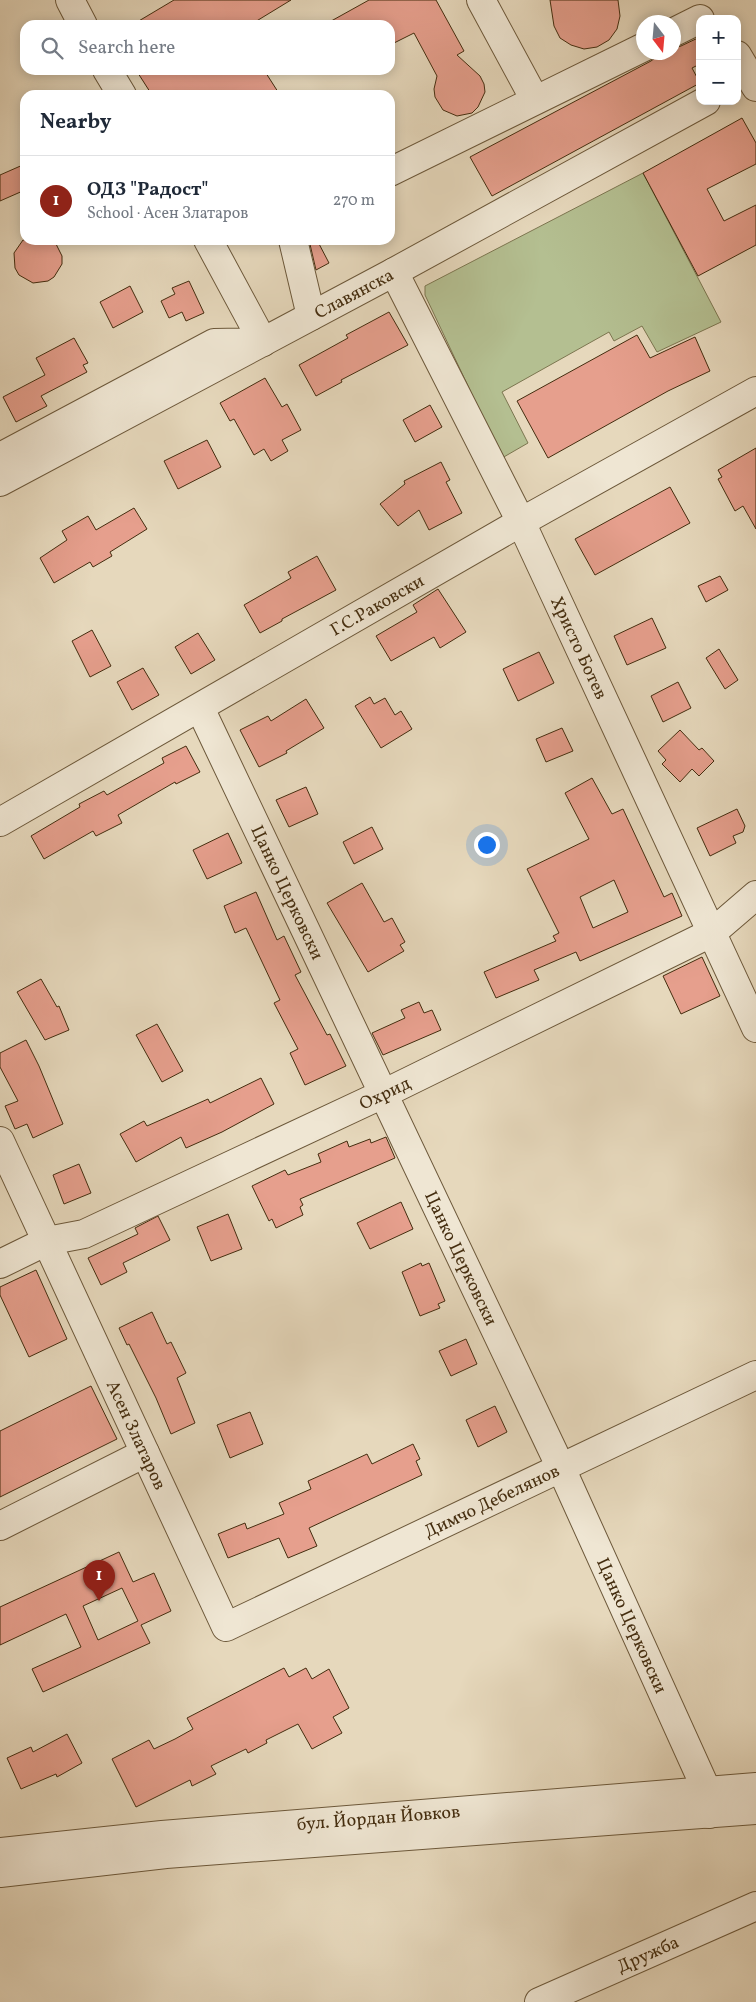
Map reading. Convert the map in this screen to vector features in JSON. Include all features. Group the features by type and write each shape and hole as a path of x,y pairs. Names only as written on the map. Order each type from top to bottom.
{"street":[{"path":"70,0 80,20"},
{"path":"481,0 535,100"},
{"path":"681,28 705,14"},
{"path":"395,170 636,51"},
{"path":"110,75 119,90"},
{"name":"Славянска","path":"0,482 394,272 699,105"},
{"path":"0,457 214,343 263,342 211,245"},
{"path":"294,245 311,316"},
{"name":"Христо Ботев","path":"394,272 521,522 756,1028"},
{"name":"Г.С.Раковски","path":"0,822 521,522 756,391"},
{"name":"Цанко Церковски","path":"200,708 561,1468 708,1802"},
{"name":"Охрид","path":"0,1264 47,1241 84,1234 383,1094 713,932 756,895"},
{"name":"Асен Златаров","path":"0,1141 226,1627"},
{"name":"Димчо Дебелянов","path":"226,1627 756,1375"},
{"path":"0,1526 145,1452"},
{"name":"бул. Йордан Йовков","path":"0,1873 166,1854 708,1802 756,1787"},
{"name":"бул. Йордан Йовков","path":"0,1852 172,1834 708,1802 756,1810"},
{"name":"Дружба","path":"539,2002 756,1906"}],"green space":[{"path":"643,173 721,322 657,352 642,326 614,341 609,332 502,392 528,443 502,458 425,295 425,286"}],"building":[{"path":"174,0 291,0 258,20 140,20"},
{"path":"369,0 436,0 464,51 457,55 480,76 484,84 485,92 478,107 472,113 457,116 443,110 435,97 434,89 437,76 414,33 395,42 395,20 333,20"},
{"path":"550,0 618,0 620,16 617,29 609,40 597,47 584,49 571,45 560,38 554,26"},
{"path":"696,39 696,66 692,68 696,76 696,85 492,196 470,157 652,60 681,60 681,46"},
{"path":"139,75 267,75 277,90 149,90"},
{"path":"742,118 756,143 756,164 707,189 724,221 756,205 756,245 698,276 643,173"},
{"path":"20,166 20,192 0,201 0,175"},
{"path":"20,244 56,245 62,256 62,264 54,277 48,281 33,283 19,275 15,268 14,253"},
{"path":"310,245 320,245 329,263 316,270"},
{"path":"189,281 204,313 186,321 182,312 169,318 161,301 175,294 172,288"},
{"path":"130,286 143,312 113,328 100,302"},
{"path":"389,312 408,345 341,380 342,382 316,396 299,365 348,338 346,335"},
{"path":"637,335 650,358 695,337 710,371 668,391 548,458 517,401"},
{"path":"74,338 88,363 83,365 87,372 41,396 47,406 16,422 3,397 45,375 36,358"},
{"path":"265,378 282,407 287,404 301,430 282,440 288,451 271,461 264,449 254,455 234,419 230,421 220,403"},
{"path":"430,405 442,427 415,442 403,420"},
{"path":"207,440 221,467 178,489 164,461"},
{"path":"756,448 756,529 743,506 735,511 718,479 722,477 718,470"},
{"path":"441,462 450,480 446,482 462,513 429,530 419,510 398,526 380,504 405,484 404,481"},
{"path":"670,487 690,523 595,575 575,539"},
{"path":"134,508 147,529 110,552 112,556 93,567 90,562 54,583 40,558 67,540 62,531 88,516 96,530"},
{"path":"317,556 336,590 260,633 244,605 291,578 288,572"},
{"path":"720,576 728,590 706,602 698,586"},
{"path":"438,589 466,632 440,648 434,637 391,661 376,636 417,612 413,605"},
{"path":"652,618 666,648 627,665 614,636"},
{"path":"92,630 111,666 90,677 72,641"},
{"path":"198,633 215,660 191,674 175,647"},
{"path":"719,649 738,680 725,689 706,658"},
{"path":"539,652 554,683 518,701 503,669"},
{"path":"143,668 159,695 132,710 117,682"},
{"path":"678,682 691,708 663,722 651,696"},
{"path":"370,697 374,704 385,698 395,715 401,711 412,729 381,748 355,706"},
{"path":"306,699 324,728 286,751 287,753 259,767 240,730 268,716 271,721"},
{"path":"562,728 573,751 546,762 536,739"},
{"path":"680,730 699,750 702,748 714,761 699,776 692,769 680,782 662,764 666,760 658,751"},
{"path":"186,746 200,772 176,784 175,782 118,815 122,823 96,836 93,831 44,859 31,836 80,807 79,804 104,791 107,795 164,763 162,758"},
{"path":"592,778 612,814 623,809 664,897 672,893 682,916 580,961 576,952 534,970 539,980 496,998 484,972 556,941 553,936 559,933 527,869 589,839 565,793","holes":["614,880 628,912 593,928 580,897"]},
{"path":"306,787 318,814 289,827 276,800"},
{"path":"737,809 745,826 743,832 733,836 736,843 710,856 697,828"},
{"path":"372,827 383,849 354,864 343,842"},
{"path":"228,833 242,863 207,879 193,850"},
{"path":"362,883 384,922 392,918 405,942 400,945 404,951 368,972 327,903"},
{"path":"256,892 277,940 284,936 301,972 295,975 327,1035 330,1034 346,1066 305,1085 290,1053 298,1049 274,1003 280,1000 246,928 235,933 224,906"},
{"path":"702,957 720,996 681,1014 663,976"},
{"path":"41,979 57,1007 59,1006 69,1030 45,1040 17,992"},
{"path":"419,1002 424,1013 432,1010 441,1030 383,1055 372,1033 405,1018 401,1010"},
{"path":"157,1024 183,1071 162,1082 136,1035"},
{"path":"26,1040 63,1124 33,1138 27,1124 15,1129 5,1106 18,1101 0,1067 0,1053"},
{"path":"261,1078 274,1104 222,1132 186,1148 181,1137 136,1162 120,1134 144,1121 147,1126 208,1099 210,1103"},
{"path":"386,1137 395,1158 300,1199 303,1205 300,1207 303,1215 276,1228 272,1219 269,1221 252,1186 285,1170 288,1175 321,1162 318,1154 347,1141 349,1147 370,1139 371,1143"},
{"path":"79,1164 91,1193 64,1204 53,1175"},
{"path":"401,1202 413,1229 370,1249 357,1223"},
{"path":"228,1214 242,1249 211,1261 197,1227"},
{"path":"158,1216 170,1240 123,1263 127,1272 101,1285 88,1258 138,1234 135,1228"},
{"path":"421,1263 422,1266 429,1263 445,1301 438,1304 440,1308 420,1316 402,1272"},
{"path":"36,1270 67,1339 29,1357 0,1295 0,1287"},
{"path":"152,1312 167,1344 171,1342 186,1373 177,1378 195,1423 171,1434 156,1398 119,1328"},
{"path":"466,1339 477,1364 451,1376 439,1351"},
{"path":"91,1386 117,1439 0,1497 0,1431"},
{"path":"495,1406 507,1432 478,1447 466,1420"},
{"path":"250,1412 263,1444 230,1458 217,1425"},
{"path":"413,1444 420,1459 416,1461 422,1475 309,1528 317,1546 288,1558 279,1538 228,1558 218,1534 245,1523 247,1529 284,1514 279,1503 311,1489 308,1481 367,1454 372,1464"},
{"path":"119,1552 133,1582 154,1573 171,1611 141,1625 150,1643 43,1692 32,1669 81,1647 66,1614 0,1645 0,1607","holes":["122,1588 138,1621 98,1640 83,1606"]},
{"path":"284,1668 289,1677 306,1668 312,1679 329,1669 349,1708 333,1717 342,1733 312,1749 298,1724 266,1740 267,1743 248,1753 246,1749 211,1766 216,1774 192,1786 190,1780 136,1807 112,1759 149,1740 154,1749 175,1739 193,1729 187,1718"},
{"path":"67,1734 82,1763 57,1777 56,1774 21,1789 7,1758 31,1747 33,1752"}],"place":[{"name":"ОДЗ \"Радост\"","path":"99,1601"}]}
